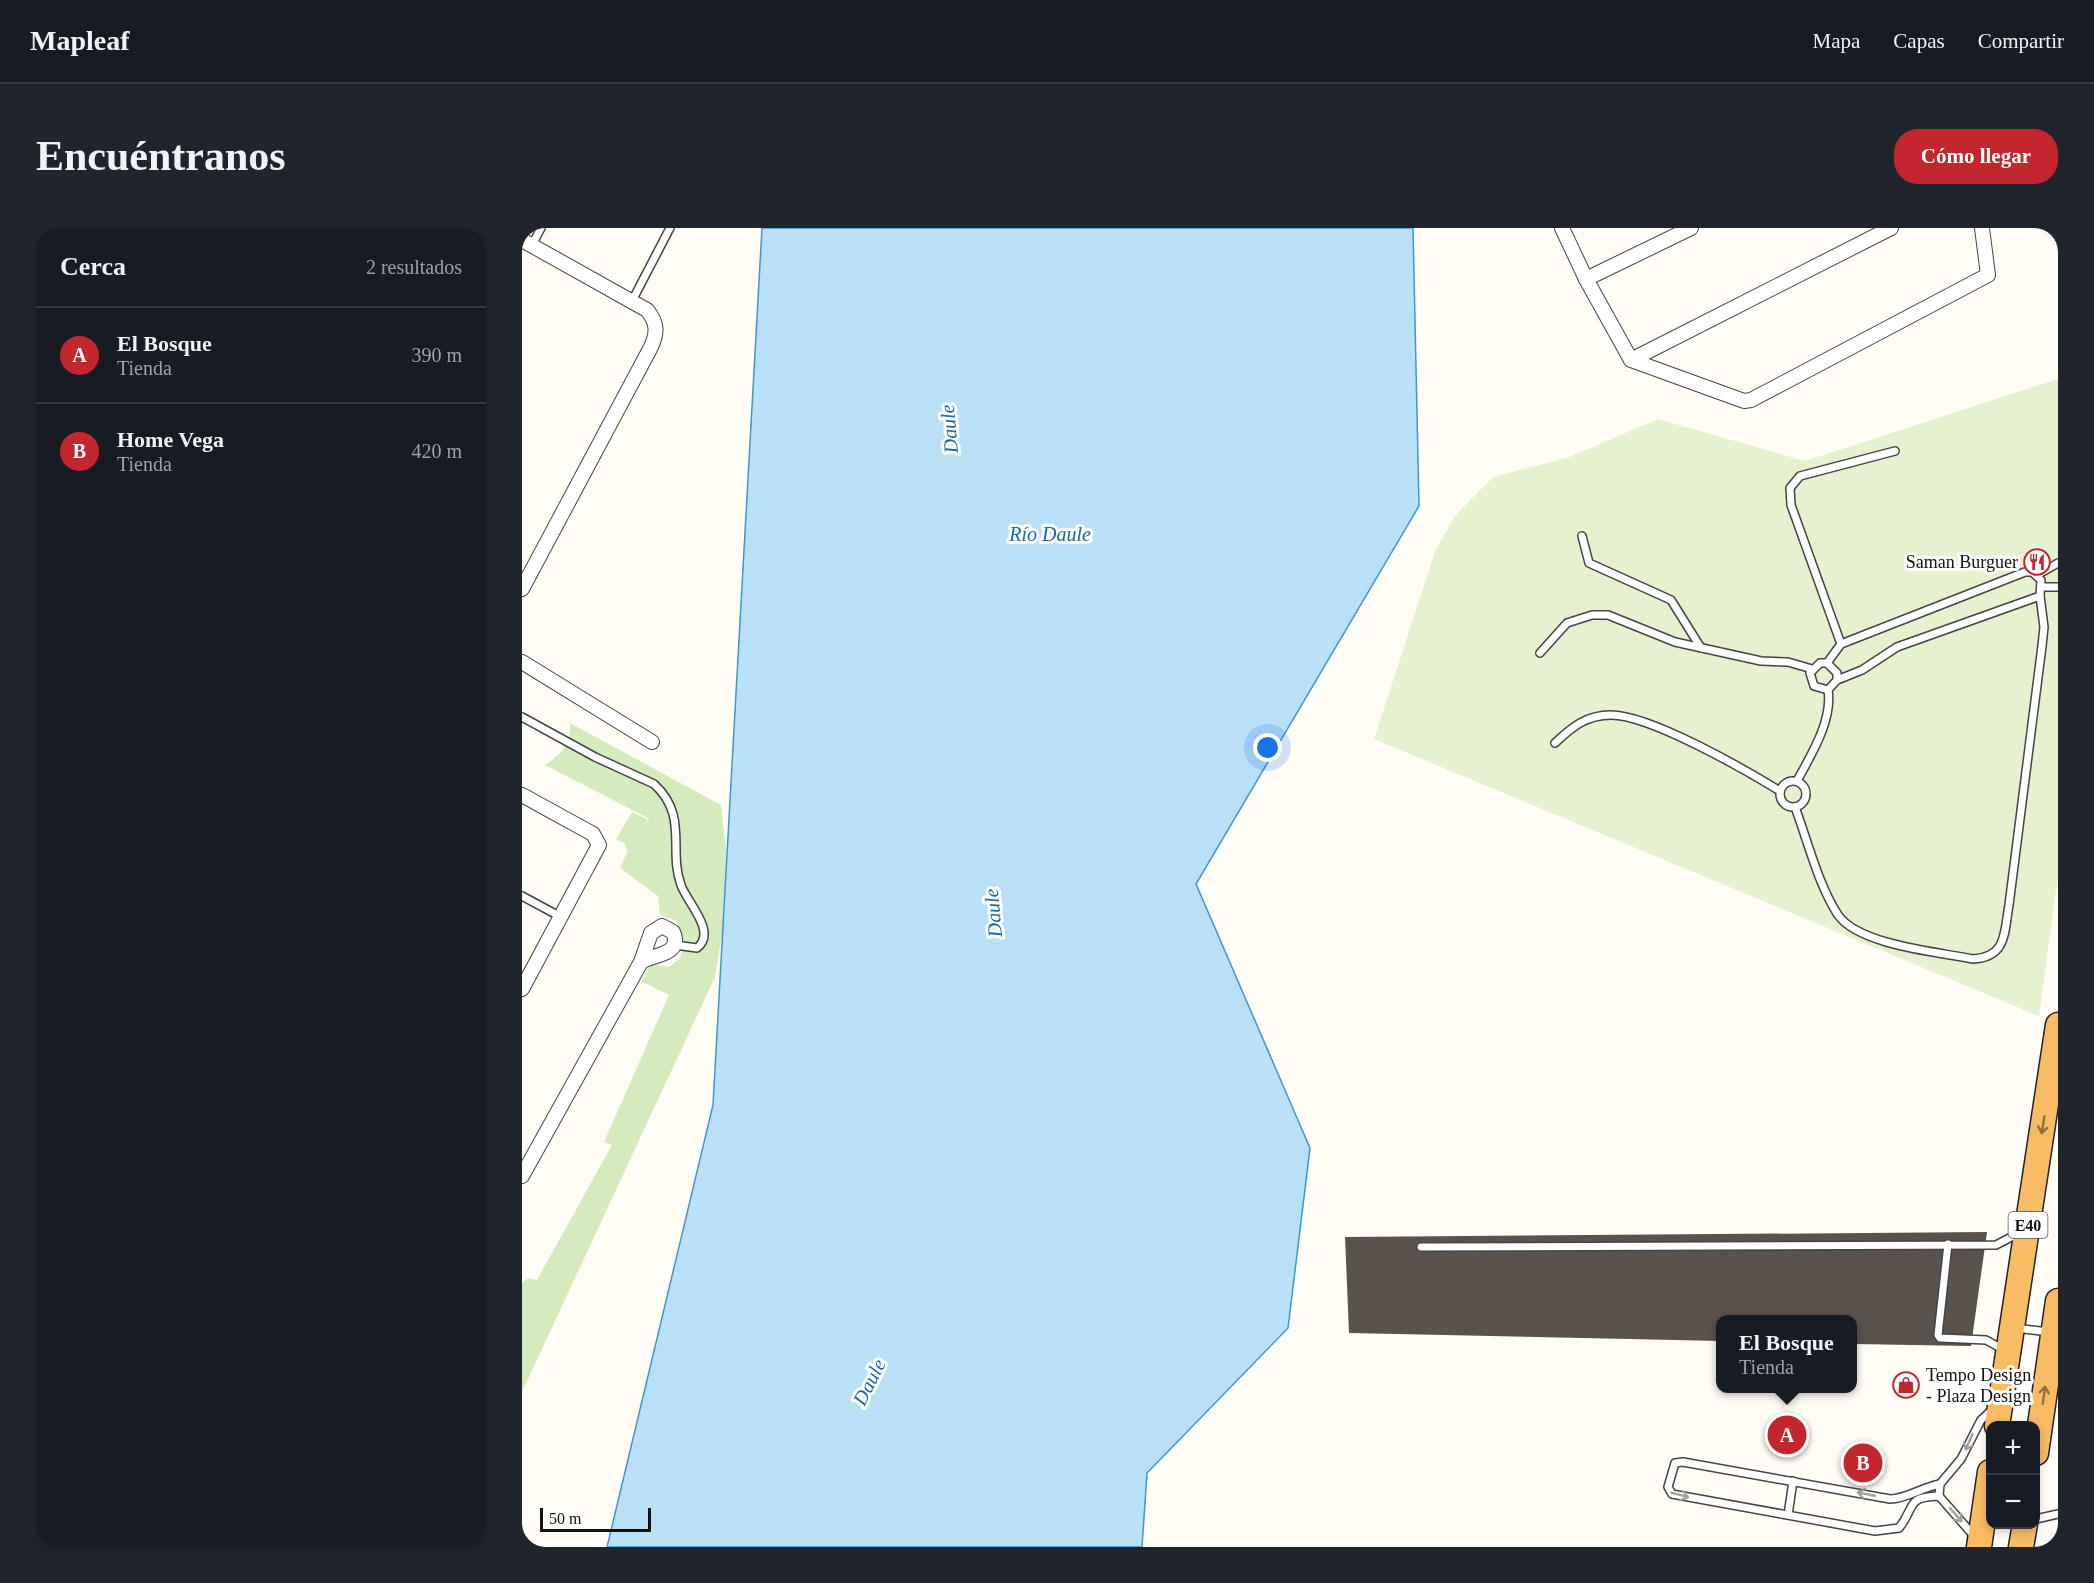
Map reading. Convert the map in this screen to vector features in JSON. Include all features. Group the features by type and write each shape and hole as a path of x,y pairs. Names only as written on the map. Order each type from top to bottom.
{"highway":[{"name":"E40","path":"1999,1414 2058,1025"},
{"path":"2040,1432 2053,1364 2058,1301"},
{"path":"1980,1545 1990,1475"},
{"path":"2021,1547 2024,1529"}],"street":[{"path":"1562,228 1586,279 1631,360 1735,400 1751,400 1988,274 1982,228"},
{"path":"1586,279 1691,228"},
{"path":"1631,360 1891,228"},
{"path":"522,589 655,338 654,318 647,310 527,243"},
{"path":"522,662 652,742"},
{"path":"522,795 593,834 599,841 597,850 522,989"},
{"path":"522,1176 641,962 651,933 657,927 666,927 673,932 675,945 667,953 641,962"}],"lane":[{"path":"527,243 541,228"},
{"path":"632,301 670,228"},
{"path":"1841,644 1791,505 1790,488 1800,476 1895,451"},
{"path":"1582,536 1588,563 1671,600 1701,648"},
{"path":"1827,663 1841,644 2025,572 2037,575 2058,563"},
{"path":"1795,807 1820,876 1839,916 1853,929 1876,939 1973,959 1986,958 1997,952 2002,941 2009,905 2042,646 2044,627 2040,596 2042,586 2037,575"},
{"path":"2042,586 2058,587"},
{"path":"1797,780 1819,735 1827,709 1828,690 1837,680 1852,675 1897,647 2040,596"},
{"path":"1540,653 1567,623 1592,615 1608,615 1675,642 1761,661 1788,662 1812,669"},
{"path":"1828,690 1814,687 1810,680 1812,669 1820,663 1827,663 1837,673 1837,680"},
{"path":"1555,743 1575,723 1611,715 1633,718 1664,730 1780,791"},
{"path":"522,717 596,757 654,784 662,791 672,813 680,884 697,913 704,933 703,941 698,948 675,945"},
{"path":"1797,780 1806,792 1804,802 1795,807 1783,803 1780,791 1786,782 1797,780"},
{"path":"522,896 561,917"},
{"path":"1421,1247 1996,1245 2010,1240 2028,1227"},
{"path":"1948,1244 1938,1335 1940,1338 1986,1340 2009,1355"},
{"path":"2013,1328 2056,1333"},
{"path":"1980,1545 1939,1496 1940,1484 1961,1459 1981,1420 1999,1414"},
{"path":"1939,1496 1918,1498 1911,1505 1903,1523 1894,1530 1875,1531 1672,1494 1668,1487 1675,1462 1890,1499 1906,1495 1925,1486 1940,1484"},
{"path":"1788,1515 1793,1481"},
{"path":"1906,1495 1911,1505"},
{"path":"2040,1518 2058,1514"}],"green space":[{"path":"2058,379 2058,875 2039,1016 1374,739 1436,549 1455,516 1493,477 1567,458 1658,419 1805,461"},
{"path":"570,723 721,805 730,884 715,977 522,1392 522,1283 528,1278 537,1280 612,1145 604,1142 669,995 641,981 651,964 669,967 679,959 685,945 677,921 660,915 658,896 620,868 628,851 624,843 616,839 632,812 647,819 649,829 648,818 545,765 556,757 567,743"}],"water":[{"name":"Río Daule","path":"762,228 1413,228 1419,506 1196,884 1310,1148 1288,1328 1147,1473 1142,1547 607,1547 713,1105"}],"building":[{"path":"1987,1232 1971,1346 1857,1344 1857,1315 1716,1315 1716,1341 1349,1333 1345,1237"}],"place":[{"name":"Saman Burguer","path":"2037,562"},
{"name":"Tempo Design - Plaza Design","path":"1906,1385"},
{"name":"El Bosque","path":"1787,1435"},
{"name":"Home Vega","path":"1863,1463"}],"water label":[{"name":"Daule","path":"949,429"},
{"name":"Daule","path":"993,913"},
{"name":"Daule","path":"869,1382"}]}
